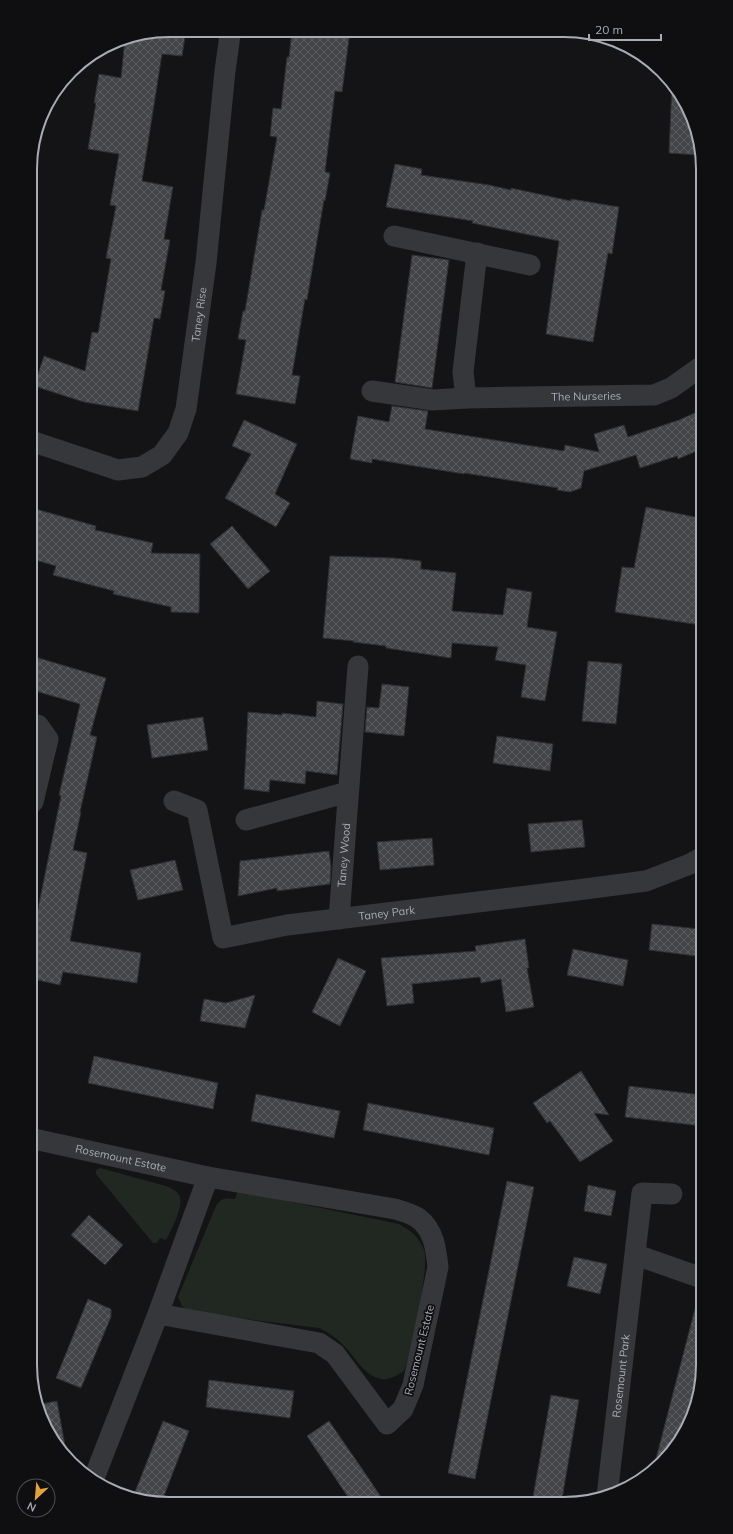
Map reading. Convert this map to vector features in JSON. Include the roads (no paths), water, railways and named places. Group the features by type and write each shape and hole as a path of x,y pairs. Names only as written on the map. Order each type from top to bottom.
{"street":[{"name":"Taney Rise","path":"37,443 118,470 142,467 162,455 178,434 186,409 205,271 230,37"},
{"path":"394,236 530,265"},
{"path":"466,398 463,372 477,254"},
{"name":"The Nurseries","path":"372,391 433,400 654,394 671,388 696,370"},
{"name":"Taney Wood","path":"339,919 358,666"},
{"path":"37,725 48,739 37,785"},
{"path":"246,820 348,792"},
{"name":"Taney Park","path":"174,801 197,810 223,938 287,925 646,881 696,861"},
{"name":"Rosemount Estate","path":"37,1140 208,1177 395,1209 418,1218 430,1230 436,1249 438,1267 413,1385 404,1409 387,1424 335,1354 319,1343 158,1314"},
{"path":"95,1474 158,1314 208,1177"},
{"name":"Rosemount Park","path":"608,1490 642,1193 672,1194"},
{"path":"636,1255 696,1276"}]}
